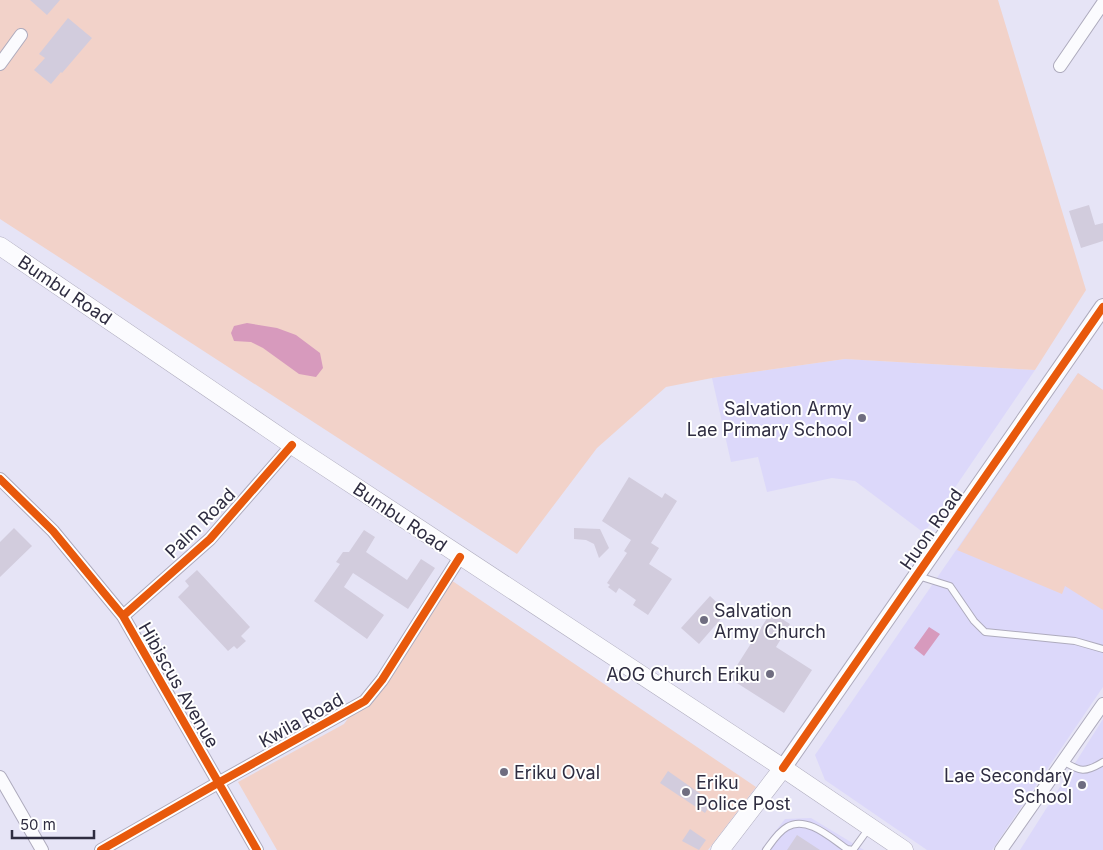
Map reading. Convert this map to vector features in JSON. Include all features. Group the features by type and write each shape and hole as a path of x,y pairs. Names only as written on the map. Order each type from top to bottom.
{"main road":[{"name":"Bumbu Road","path":"0,246 292,445 783,768 904,850"},
{"name":"Huon Road","path":"720,850 783,768"}],"street":[{"path":"1060,66 1103,3"},
{"path":"0,64 21,35"},
{"name":"Huon Road","path":"783,768 1103,307"},
{"name":"Palm Road","path":"123,616 210,539 292,445"},
{"name":"Hibiscus Avenue","path":"0,479 53,531 123,616 256,850"},
{"name":"Kwila Road","path":"101,850 365,701 382,680 460,557"},
{"path":"1001,850 1103,704"},
{"path":"0,777 42,850"}],"lane":[{"path":"917,576 950,586 974,621 985,632 1074,640 1103,649"},
{"path":"1063,761 1077,770 1090,770 1103,762"},
{"path":"766,850 778,834 789,825 801,824 816,828 848,849 853,850 870,826"}],"shaded area":[{"path":"0,0 998,0 1086,290 1035,370 845,359 712,378 666,387 597,448 517,554 0,219"},
{"path":"247,323 277,328 296,335 320,353 323,368 316,377 299,374 263,348 251,342 234,341 231,333 234,326"},
{"name":"Salvation Army Lae Primary School","path":"845,359 1035,370 924,533 855,481 832,478 767,492 758,457 731,462 712,378"},
{"path":"1078,373 1103,390 1103,687 992,850 927,850 825,780 815,755"},
{"path":"1078,373 1103,390 1103,610 1065,586 1062,594 957,550"},
{"path":"448,578 756,787 708,850 277,850 238,782 344,724"},
{"path":"929,627 940,634 924,656 914,648"},
{"name":"Lae Secondary School","path":"1103,719 1103,850 1020,850"},
{"path":"811,818 864,850 761,850 785,819"}],"building":[{"path":"30,0 60,0 47,15"},
{"path":"68,18 92,38 51,84 34,70 45,58 39,54"},
{"path":"1089,205 1095,225 1103,223 1103,241 1081,248 1069,211"},
{"path":"629,477 662,498 665,493 677,501 651,543 659,548 649,564 672,579 648,615 633,605 636,600 619,588 616,593 608,587 610,585 607,583 627,553 624,551 631,540 602,521"},
{"path":"14,528 32,546 0,577 0,542"},
{"path":"574,528 600,529 609,548 599,558 594,544 586,540 574,539"},
{"path":"364,530 375,537 366,552 407,580 421,559 435,568 408,609 353,573 344,587 384,615 367,639 314,601 340,564 336,562 343,552 349,552"},
{"path":"197,570 250,627 241,636 246,641 237,649 234,646 228,651 178,597 189,586 185,581"},
{"name":"Salvation Army Church","path":"710,596 727,612 699,644 681,628"},
{"name":"AOG Church Eriku","path":"771,612 790,624 776,647 812,670 784,713 729,678"},
{"name":"Eriku Police Post","path":"668,771 712,802 705,813 660,783"},
{"path":"690,829 706,840 699,850 682,841"},
{"path":"797,835 820,850 787,850"}],"cycle path":[{"path":"783,768 1103,307"},
{"path":"123,616 210,539 292,445"},
{"path":"0,479 53,531 123,616 257,850"},
{"path":"101,850 365,701 382,680 460,557"}],"place":[{"name":"Salvation Army Lae Primary School","path":"862,418"},
{"name":"Salvation Army Church","path":"704,620"},
{"name":"AOG Church Eriku","path":"770,674"},
{"name":"Eriku Oval","path":"504,772"},
{"name":"Lae Secondary School","path":"1082,785"},
{"name":"Eriku Police Post","path":"686,792"}]}
